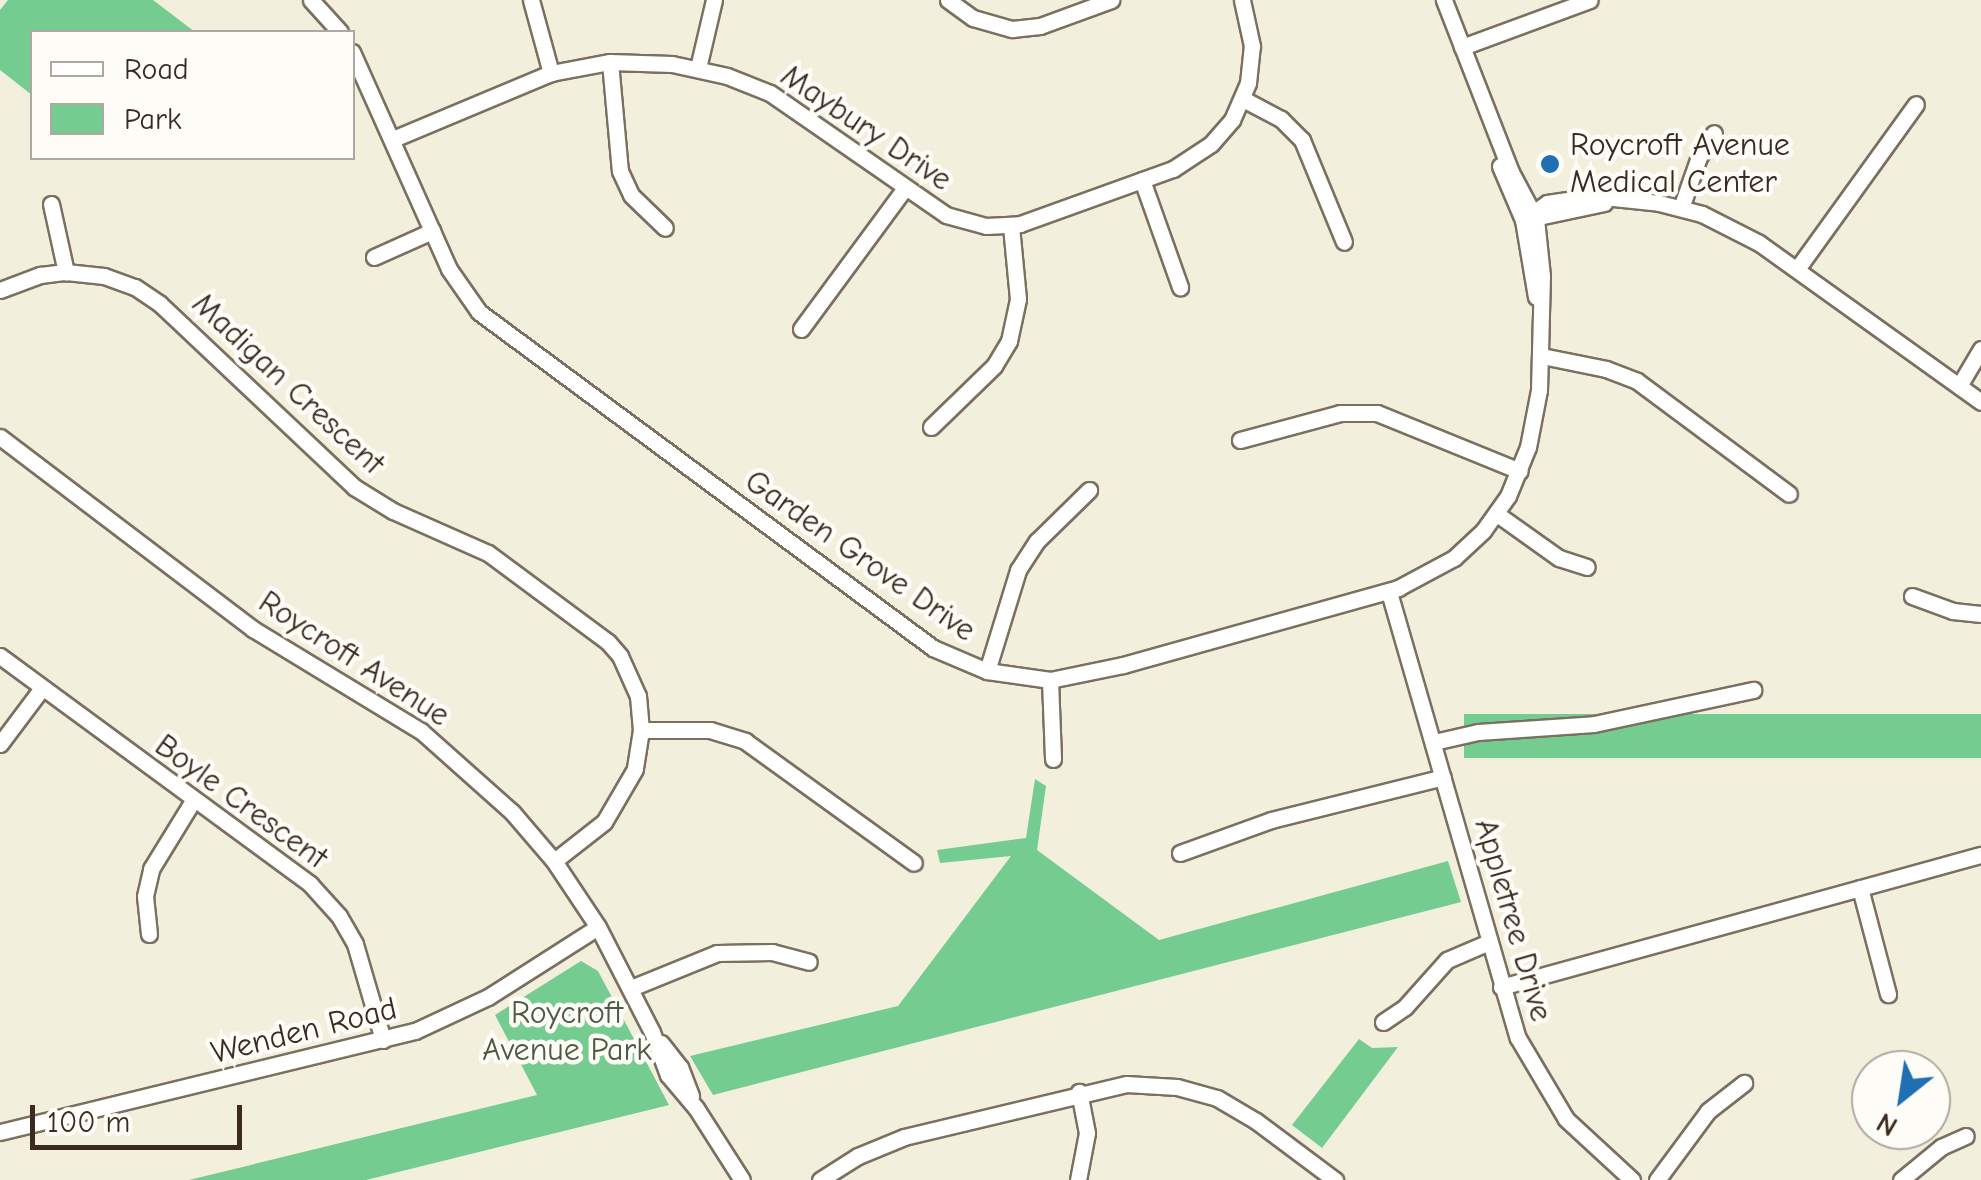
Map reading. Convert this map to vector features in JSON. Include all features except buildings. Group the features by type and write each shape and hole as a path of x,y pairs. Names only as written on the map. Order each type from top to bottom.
{"street":[{"path":"311,0 338,30"},
{"path":"530,0 551,73"},
{"path":"698,68 714,0"},
{"path":"948,0 972,18 1012,29 1040,26 1111,0"},
{"name":"Maybury Drive","path":"393,139 551,73 610,62 698,68 750,84 791,106 935,210 962,221 1011,226 1185,164 1211,144 1242,99 1252,46 1242,0"},
{"name":"Garden Grove Drive","path":"355,58 456,284 492,324 914,636 950,658 987,671 1050,680 1123,665 1394,590 1454,558 1497,514 1520,471 1534,422 1542,320 1531,216 1444,0"},
{"path":"1462,47 1590,0"},
{"path":"610,62 620,171 631,195 665,228"},
{"path":"1242,99 1281,119 1302,140 1344,242"},
{"path":"1797,269 1916,104"},
{"path":"1682,208 1699,157 1714,133"},
{"path":"1142,180 1180,287"},
{"path":"801,329 905,188"},
{"path":"1531,216 1618,200 1682,208 1742,232 1981,402"},
{"path":"51,204 66,272"},
{"path":"930,427 984,377 1009,342 1018,300 1011,226"},
{"path":"374,257 432,232"},
{"name":"Madigan Crescent","path":"0,290 30,278 66,272 104,276 148,295 354,487 393,511 488,553 578,616 620,656 638,696 641,730 635,769 622,798 604,822 554,862"},
{"path":"1959,386 1981,348"},
{"path":"1542,356 1606,368 1637,381 1790,494"},
{"path":"1240,440 1340,414 1377,413 1520,471"},
{"name":"Roycroft Avenue","path":"0,437 242,621 421,731 475,776 554,862 598,927 632,988 668,1075 696,1108 742,1180"},
{"path":"987,671 1018,570 1037,541 1089,490"},
{"path":"1497,514 1559,558 1587,567"},
{"name":"Appletree Drive","path":"1394,590 1518,1038 1550,1098 1582,1138 1632,1180"},
{"path":"1912,596 1953,611 1981,614"},
{"name":"Boyle Crescent","path":"0,656 293,869 339,916 360,956 384,1040"},
{"path":"1050,680 1053,759"},
{"path":"0,744 42,688"},
{"path":"1434,742 1478,732 1594,724 1753,690"},
{"path":"641,730 710,730 745,741 914,862"},
{"path":"1180,853 1271,820 1443,777"},
{"path":"148,934 145,896 151,869 194,800"},
{"path":"1501,987 1981,855"},
{"path":"1860,888 1888,994"},
{"name":"Wenden Road","path":"0,1132 384,1040 459,1013 598,927"},
{"path":"1383,1022 1406,1007 1447,960 1489,942"},
{"path":"632,988 716,954 772,952 810,962"},
{"path":"1657,1180 1708,1111 1744,1083"},
{"path":"820,1180 858,1156 904,1138 1080,1092 1139,1084 1200,1092 1236,1108 1312,1173 1335,1180"},
{"path":"1078,1180 1087,1133 1080,1092"},
{"path":"1900,1180 1940,1146 1966,1136"}],"green space":[{"path":"8,0 153,0 192,30 30,30 30,93 0,70 0,10"},
{"path":"1464,714 1981,714 1981,758 1464,758"},
{"path":"1035,779 1046,786 1037,850 1159,940 1448,861 1461,902 713,1095 690,1056 898,1006 1011,856 940,863 937,850 1026,838"},
{"name":"Roycroft Avenue Park","path":"581,961 598,971 669,1105 366,1180 189,1180 537,1095 495,1015"},
{"path":"1359,1039 1372,1048 1398,1047 1322,1148 1292,1125"}],"place":[{"name":"Roycroft Avenue Medical Center","path":"1550,164"}]}
